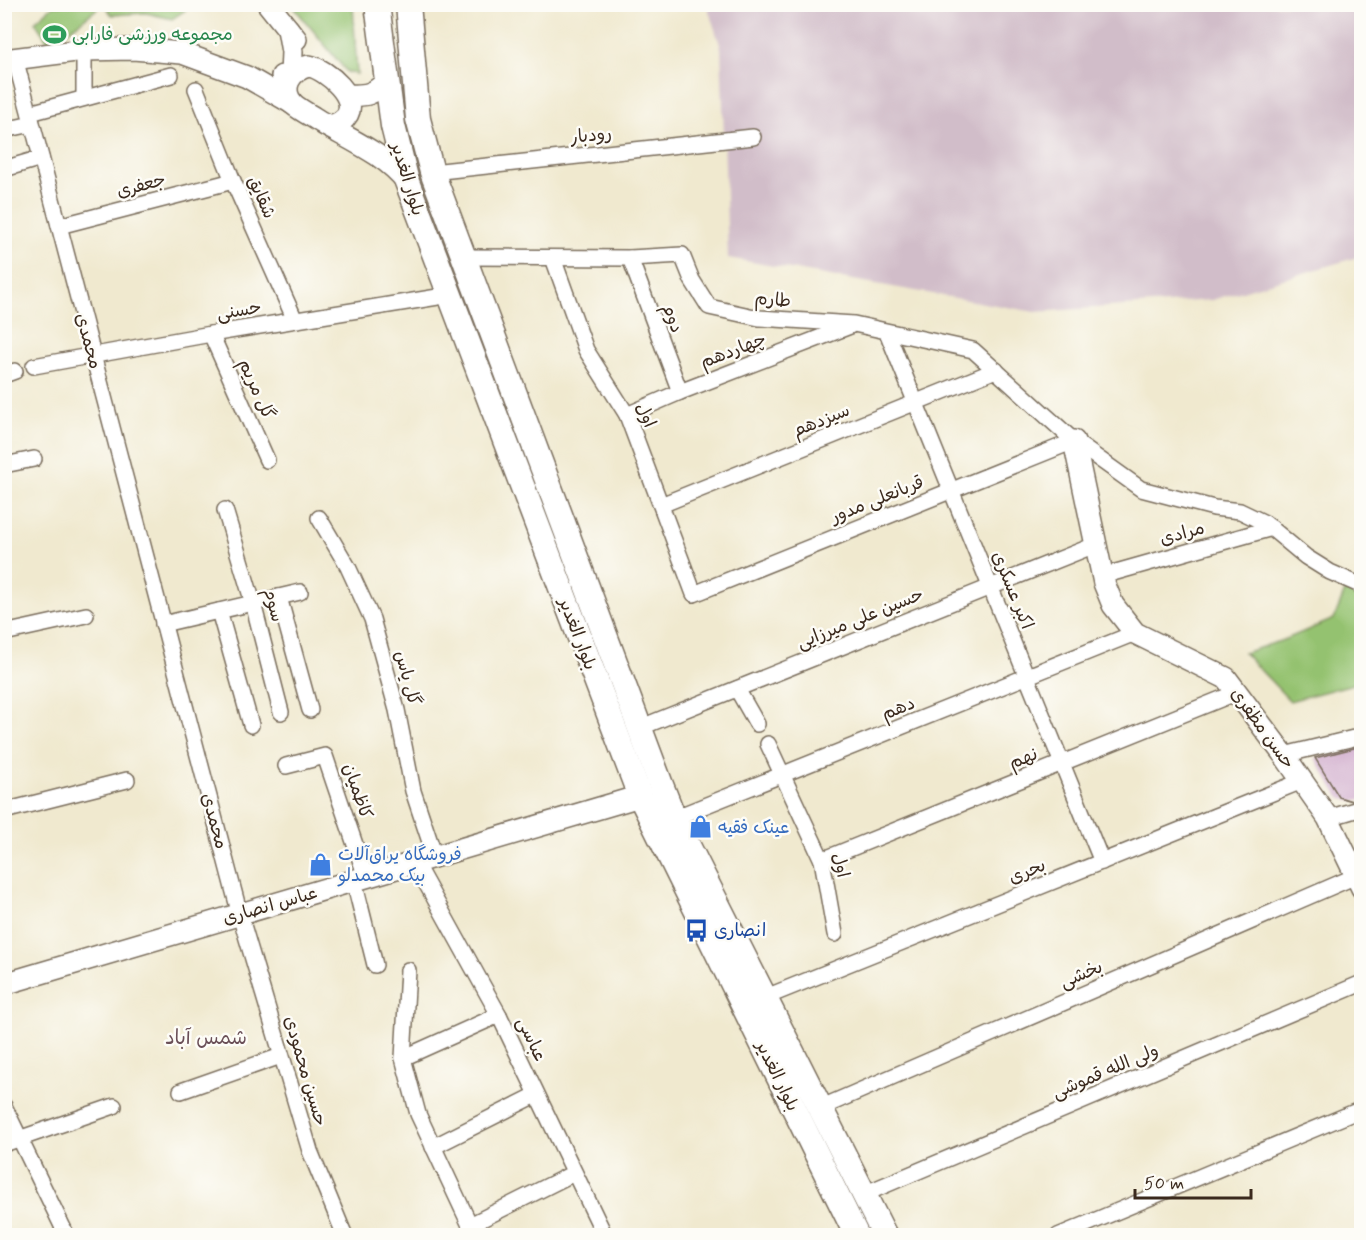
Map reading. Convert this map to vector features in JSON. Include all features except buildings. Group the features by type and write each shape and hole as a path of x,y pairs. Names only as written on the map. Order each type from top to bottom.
{"main road":[{"name":"بلوار الغدیر","path":"377,4 395,136 407,182 640,796 857,1236"},
{"name":"بلوار الغدیر","path":"408,4 418,119 432,172 639,728 674,818 885,1236"}],"street":[{"path":"268,4 322,70 348,95 350,102 348,114 338,123 325,125"},
{"path":"288,29 292,52 291,76 287,90 292,103"},
{"path":"10,59 84,50 133,49 182,53 248,77 381,159 398,171 407,182"},
{"path":"84,50 84,98"},
{"name":"محمدی","path":"10,59 42,158 240,915"},
{"path":"291,76 295,71 309,66 322,70"},
{"path":"4,130 84,98 171,75"},
{"path":"248,77 291,76"},
{"path":"348,95 363,96 377,92 386,81"},
{"name":"شقایق","path":"196,89 233,181 295,320"},
{"name":"رودبار","path":"432,172 753,137"},
{"path":"4,169 42,158"},
{"name":"جعفری","path":"59,226 233,181"},
{"name":"طارم","path":"463,257 630,258 682,255 709,307 759,318 854,324 972,350 1074,441 1141,489 1214,508 1240,511 1272,528 1330,572 1362,586"},
{"name":"اول","path":"552,258 586,350 627,415 694,594"},
{"name":"دوم","path":"630,258 680,392"},
{"name":"حسنی","path":"34,366 450,295"},
{"name":"چهاردهم","path":"627,415 854,324"},
{"name":"اکبر عسکری","path":"887,332 1102,862"},
{"name":"گل مریم","path":"211,334 267,460"},
{"name":"سیزدهم","path":"660,506 996,370"},
{"name":"قربانعلی مدور","path":"694,594 1074,441"},
{"name":"حسن مظفری","path":"1074,441 1102,576 1113,605 1135,633 1226,678 1328,818 1359,882"},
{"path":"4,465 34,459"},
{"name":"سوم","path":"225,510 253,603 281,712"},
{"name":"گل یاس","path":"319,518 348,567 372,619 397,711 425,860"},
{"name":"مرادی","path":"1102,576 1272,528"},
{"name":"حسین علی میرزایی","path":"639,728 1095,545"},
{"path":"163,624 300,592"},
{"path":"279,597 310,710"},
{"path":"219,610 251,725"},
{"path":"4,633 86,615"},
{"name":"دهم","path":"674,818 1135,633"},
{"path":"737,689 757,724"},
{"name":"نهم","path":"822,860 1238,693"},
{"path":"1284,755 1362,736"},
{"name":"اول","path":"768,744 822,860 835,934"},
{"name":"کاظمیان","path":"286,766 325,756 360,879"},
{"path":"4,811 127,780"},
{"name":"بحری","path":"766,997 1302,781"},
{"name":"عباس انصاری","path":"4,984 640,796"},
{"path":"1328,818 1362,808"},
{"name":"عباسی","path":"425,860 605,1236"},
{"path":"360,879 375,965"},
{"name":"بخشی","path":"820,1108 1359,882"},
{"name":"حسین محمودی","path":"240,915 310,1151 345,1236"},
{"path":"408,970 403,1058 418,1114 472,1230 574,1173"},
{"name":"ولی الله قموشی","path":"864,1194 1362,983"},
{"path":"403,1058 500,1015"},
{"path":"181,1091 281,1056"},
{"path":"433,1147 536,1095"},
{"path":"4,1106 67,1236"},
{"path":"4,1144 114,1106"},
{"path":"1058,1236 1362,1109"}],"shaded area":[{"path":"707,5 1361,5 1361,256 1212,300 1035,312 728,258 721,48"}],"green space":[{"name":"مجموعه ورزشی فارابی","path":"54,5 102,5 50,45 35,22"},
{"name":"مجموعه ورزشی فارابی","path":"104,5 193,5 172,19 146,13 112,15"},
{"path":"292,5 353,5 357,74 347,72"},
{"path":"1347,586 1361,592 1361,682 1290,701 1244,653 1334,619"}],"place":[{"name":"مجموعه ورزشی فارابی","path":"54,34"},
{"name":"عینک فقیه","path":"700,827"},
{"name":"فروشگاه یراق‌آلات بیک محمدلو","path":"320,864"},
{"name":"انصاری","path":"696,930"}],"district":[{"name":"شمس آباد","path":"206,1037"}]}
